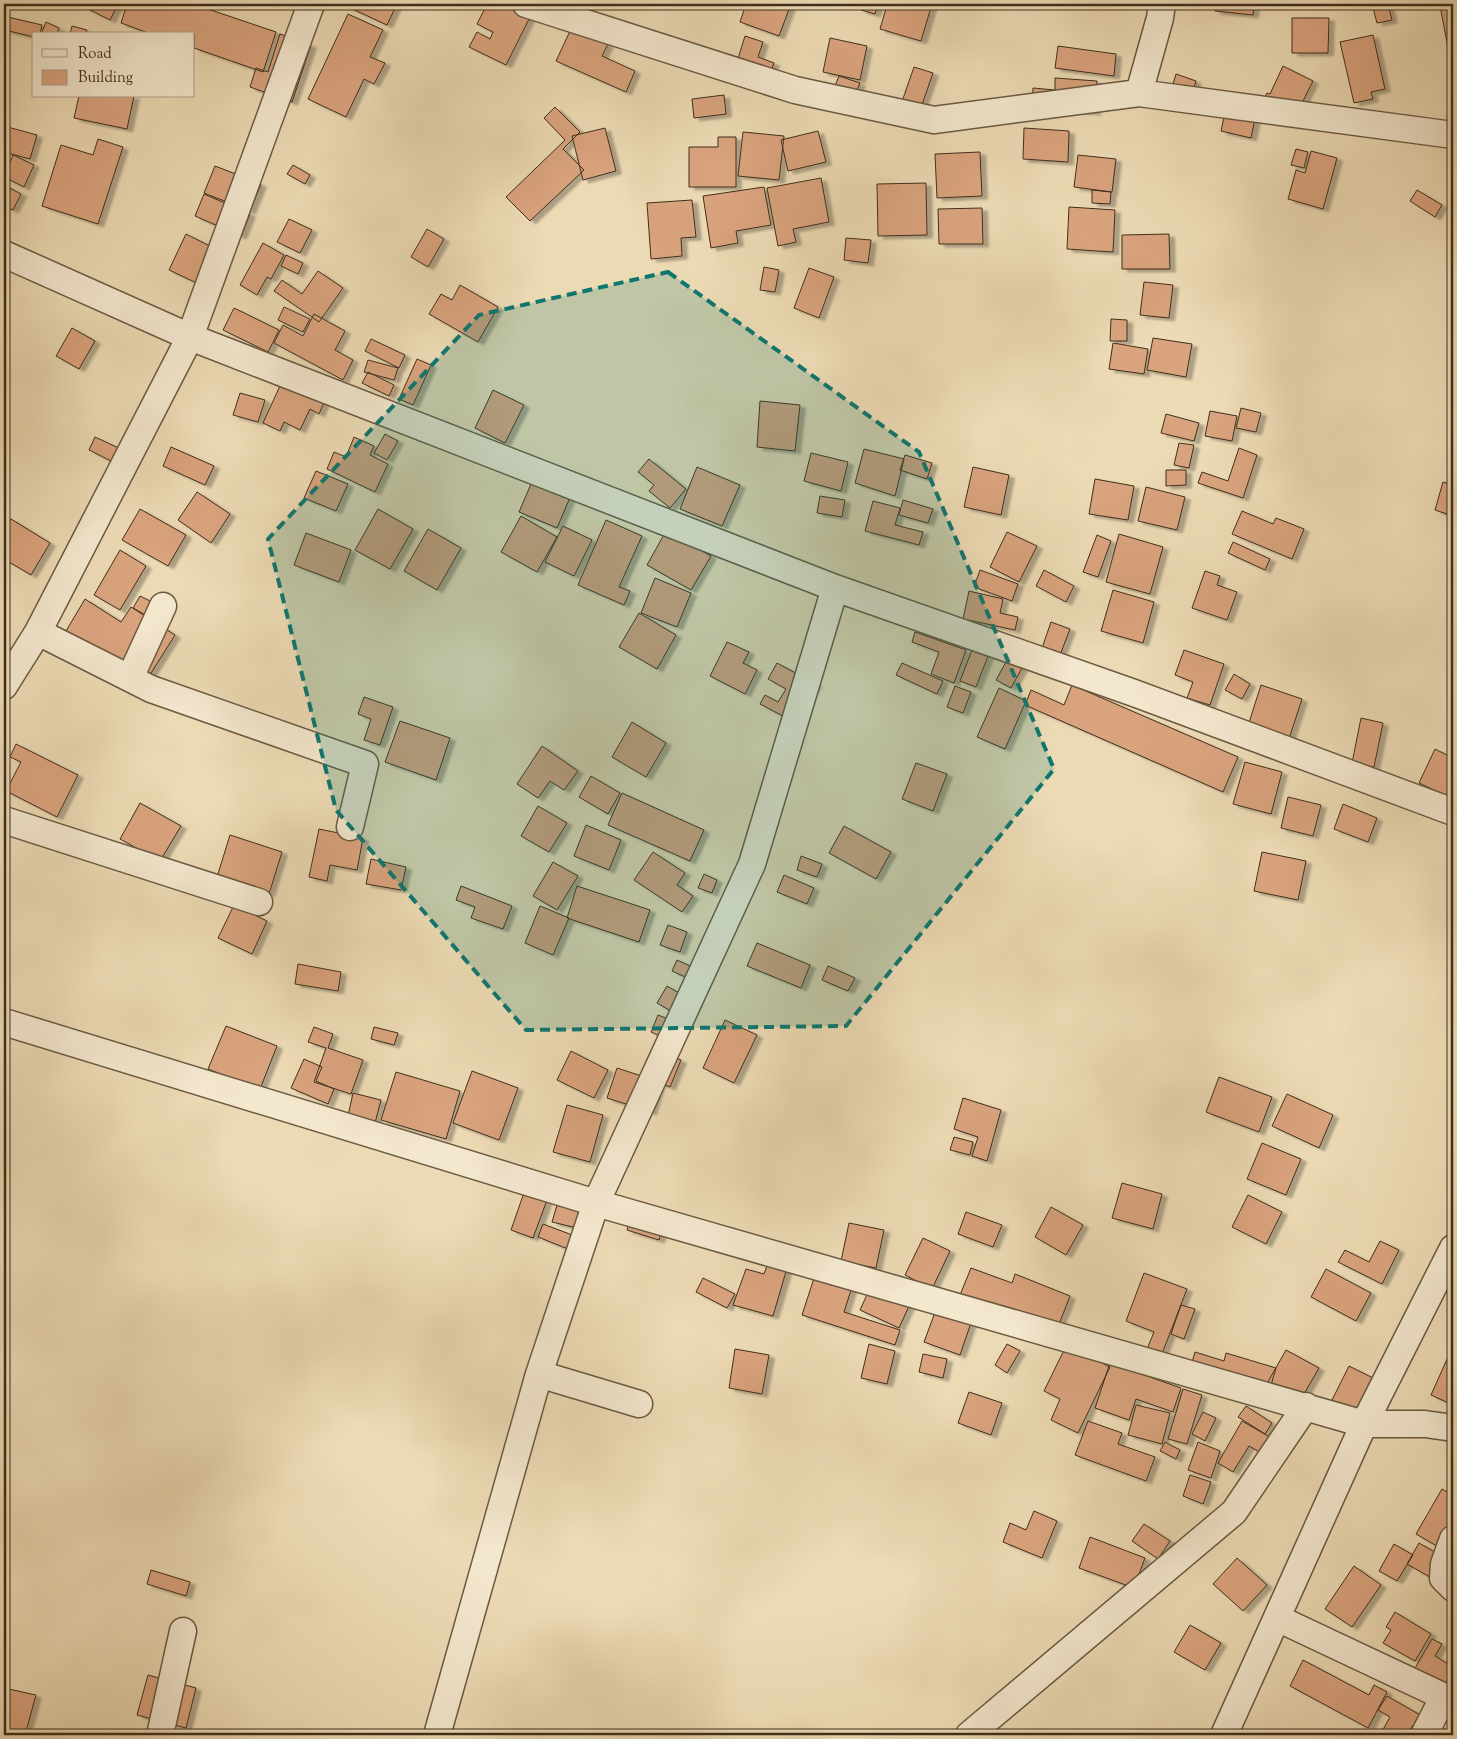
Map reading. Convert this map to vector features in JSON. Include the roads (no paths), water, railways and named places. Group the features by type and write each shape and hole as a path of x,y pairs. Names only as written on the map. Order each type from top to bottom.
{"street":[{"path":"4,686 38,632 190,336 311,4"},
{"path":"526,4 795,90 934,120 1139,93 1453,135"},
{"path":"1139,93 1160,18 1162,4"},
{"path":"4,254 190,336 835,588 1134,693 1453,812"},
{"path":"437,1735 539,1374 596,1203 752,864 835,588"},
{"path":"130,678 163,606"},
{"path":"38,632 151,689 365,764 350,827"},
{"path":"4,820 259,902"},
{"path":"4,1022 596,1203 1364,1424 1425,1424 1453,1428"},
{"path":"1224,1735 1364,1424 1453,1248"},
{"path":"539,1374 638,1404"},
{"path":"969,1735 1234,1512 1306,1406"},
{"path":"1453,1539 1444,1564 1443,1578 1453,1588"},
{"path":"1277,1618 1449,1699 1424,1735"},
{"path":"160,1735 183,1631"}]}
